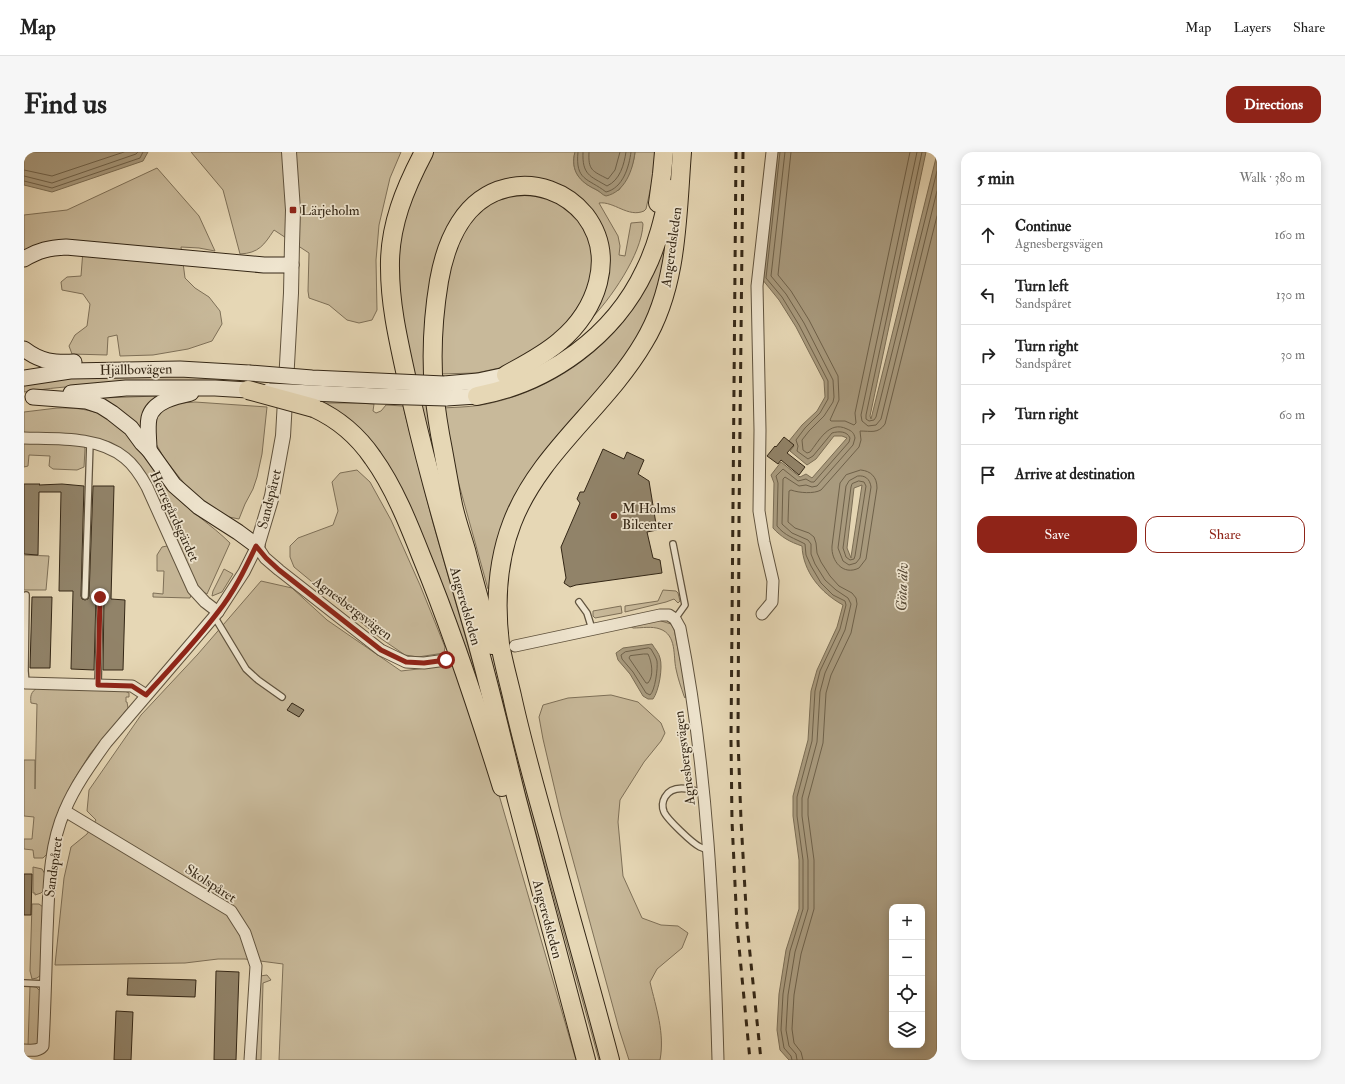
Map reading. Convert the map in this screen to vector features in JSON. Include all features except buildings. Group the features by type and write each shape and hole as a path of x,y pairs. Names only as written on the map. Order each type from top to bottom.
{"highway":[{"name":"Angeredsleden","path":"424,152 403,195 394,229 390,265 393,314 416,423 475,634 586,1060"},
{"path":"506,375 531,367 575,343 593,326 618,297 634,271 649,237 657,206 664,152"},
{"path":"477,396 516,386 555,367 589,343 618,313 637,285 653,252 666,209 675,152"},
{"name":"Angeredsleden","path":"610,1060 519,729 501,646 498,597 499,574 508,536 518,510 535,479 567,438 603,398 645,342 653,326 671,269 676,232 682,152"},
{"path":"506,375 551,348 574,328 591,302 597,288 600,274 600,253 598,242 593,228 583,213 562,195 550,190 532,186 517,186 494,192 476,204 460,222 449,242 441,272 433,336 433,367 436,410 452,502 500,675 519,729"},
{"path":"248,382 314,408 342,423 366,448 374,459 402,510 450,630 489,745 530,875 544,902"}],"main road":[{"path":"24,258 43,250 66,247 248,263 291,265"},
{"path":"24,349 33,356 52,363 124,361 180,369"},
{"name":"Hjällbovägen","path":"24,378 70,371 180,369 248,382"},
{"path":"248,382 377,396 445,391 478,381 506,375"},
{"name":"Hjällbovägen","path":"29,398 126,388 215,388 248,382"},
{"path":"149,450 149,416 159,404 177,396 215,388"},
{"path":"445,391 477,396"},
{"path":"29,398 74,399 101,406 130,428 149,450 174,485 199,507 238,532 256,546"}],"street":[{"name":"Sandspåret","path":"24,1050 40,1050 43,1046 52,861 59,828 65,810 89,766 146,695 179,659 216,614 244,572 256,546 272,496 283,436 293,210 289,152"},
{"path":"762,614 772,602 773,581 759,511 760,430 757,286 772,152"},
{"name":"Herregårdsgärdet","path":"24,438 90,442 118,453 126,459 140,474 147,487 193,589 216,614"},
{"name":"Agnesbergsvägen","path":"256,546 279,570 381,650 406,662 424,663 446,660"},
{"path":"515,646 660,615 668,615 675,619"},
{"name":"Agnesbergsvägen","path":"675,619 680,628 688,671 704,794 713,931 718,1060"},
{"path":"26,683 132,686 146,695"},
{"name":"Skolspåret","path":"65,810 231,911 246,933 256,966 250,1060"}],"lane":[{"path":"85,596 90,442"},
{"path":"673,544 685,605 675,619"},
{"path":"26,595 26,683"},
{"path":"98,685 100,597"},
{"path":"579,602 587,612 592,629"},
{"path":"216,614 246,669 258,680 282,697"},
{"path":"704,794 695,790 682,788 672,790 663,800 663,807 668,819 699,846 708,850"},
{"path":"24,982 46,984"}],"shaded area":[{"path":"191,152 401,152 390,178 379,225 376,260 377,310 372,320 359,323 347,320 329,305 309,298 309,253 274,230 267,240 256,250 240,254 223,190"},
{"path":"433,152 575,152 574,164 578,175 585,183 600,192 603,192 619,190 630,172 635,152 658,152 646,209 644,211 638,213 632,212 610,204 599,203 618,236 620,246 619,255 625,256 631,223 642,222 643,224 637,249 624,276 589,321 603,288 576,196 478,193 428,323 473,595 603,1060 599,1060 438,480 399,305 397,257 404,215"},
{"path":"157,168 199,216 215,251 181,247 185,278 195,288 209,297 220,311 222,324 212,341 188,349 153,355 120,356 117,335 108,337 107,355 72,354 69,346 75,335 87,326 90,304 83,294 62,290 61,282 67,277 81,276 83,250 24,257 24,215 67,210"},
{"path":"518,194 537,195 562,204 576,217 583,228 588,237 593,256 590,280 583,299 558,335 504,367 476,373 439,374 439,340 448,269 465,226 490,203"},
{"path":"665,245 667,245 658,287 652,308 643,327 629,350 613,371 544,451 515,496 502,530 488,589 450,452 443,408 467,407 513,397 535,389 575,366 594,352 611,336 626,318 642,294"},
{"path":"139,374 238,379 238,382 157,382 104,384 51,388 24,392 24,384 70,378"},
{"path":"157,396 158,397 142,434 101,398"},
{"path":"195,402 267,407 262,454 257,477 239,519 229,517 208,505 187,487 164,458 154,440 154,420 164,407 181,403"},
{"path":"323,403 374,404 373,411 376,413 381,411 386,405 403,406 433,523 500,758 401,499"},
{"path":"57,408 88,410 106,417 123,428 131,436 172,493 230,543 207,594 200,589 194,580 169,533 118,447 99,439 24,434 24,412"},
{"path":"24,443 76,444 84,446 84,467 77,470 53,469 49,466 50,456 29,455 28,466 24,467"},
{"path":"357,470 370,482 391,520 420,585 445,647 444,653 418,657 405,655 380,638 294,567 290,557 290,546 298,538 333,525 338,511 332,482 340,473"},
{"path":"167,546 191,595 190,598 153,597 153,593 163,594 164,571 157,571 157,555 162,547"},
{"path":"24,555 49,556 46,590 24,590"},
{"path":"224,569 233,574 222,592 212,596 213,591"},
{"path":"261,581 292,588 327,620 401,671 461,664 576,1060 279,1060 283,964 245,959 218,959 185,963 55,965 64,878 71,847 87,834 96,820 87,811 89,790 141,715 198,654"},
{"path":"663,590 676,591 680,601 678,603 674,599 625,612 625,606 658,601"},
{"path":"621,606 622,613 595,618 593,616 593,611"},
{"path":"658,620 671,624 674,629 687,694 685,698 675,664 672,641 669,636 657,628 633,628 630,626"},
{"path":"37,688 125,691 129,693 129,697 126,697 128,708 90,754 73,781 67,793 47,854 43,858 34,858 33,850 24,849 24,839 32,839 34,817 24,816 24,760 35,760 35,789 37,704 31,703 31,694"},
{"path":"611,695 638,702 661,723 665,733 661,741 644,762 620,800 618,822 623,876 642,918 661,925 678,926 688,933 682,948 657,969 650,982 661,1030 660,1060 629,1060 619,1029 561,816 539,717 543,705 568,698"},
{"path":"33,867 42,869 45,874 44,890 35,895 35,893 33,893"},
{"path":"32,904 39,904 43,907 41,975 32,979 30,971"},
{"path":"267,975 271,980 263,983 261,1060 256,1060 260,976"},
{"path":"30,986 36,987 40,991 38,1045 28,1046"}],"water":[{"path":"24,152 148,152 143,161 52,192 24,185"},
{"path":"575,152 635,152 627,179 618,190 613,194 606,196 585,183 578,175 574,165"},
{"name":"Göta älv","path":"777,152 926,152 870,416 871,419 937,154 937,1060 789,1060 780,1050 777,1030 779,994 786,950 799,909 799,860 793,816 793,796 808,740 811,691 817,670 837,627 843,605 827,594 815,581 803,556 802,546 786,539 773,528 774,483 771,475 781,462 800,477 806,474 812,478 847,438 842,436 834,436 816,459 807,465 790,451 794,446 789,441 802,425 817,411 825,397 824,381 796,327 779,300 762,279","holes":["862,485 851,557 847,548 854,488"]},
{"path":"652,644 658,653 661,662 661,673 659,685 653,699 648,699 643,696 630,674 618,660 616,653 623,648"}],"railway":[{"path":"736,152 731,740 732,821 737,926 750,1060"},
{"path":"743,152 738,740 747,925 761,1060"}],"place":[{"name":"Lärjeholm","path":"293,210"},
{"name":"M Holms Bilcenter","path":"614,516"}],"route":[{"path":"100,597 98,685 132,686 146,695 179,659 218,612 244,572 256,546 279,570 381,650 406,662 424,663 446,660"}]}
